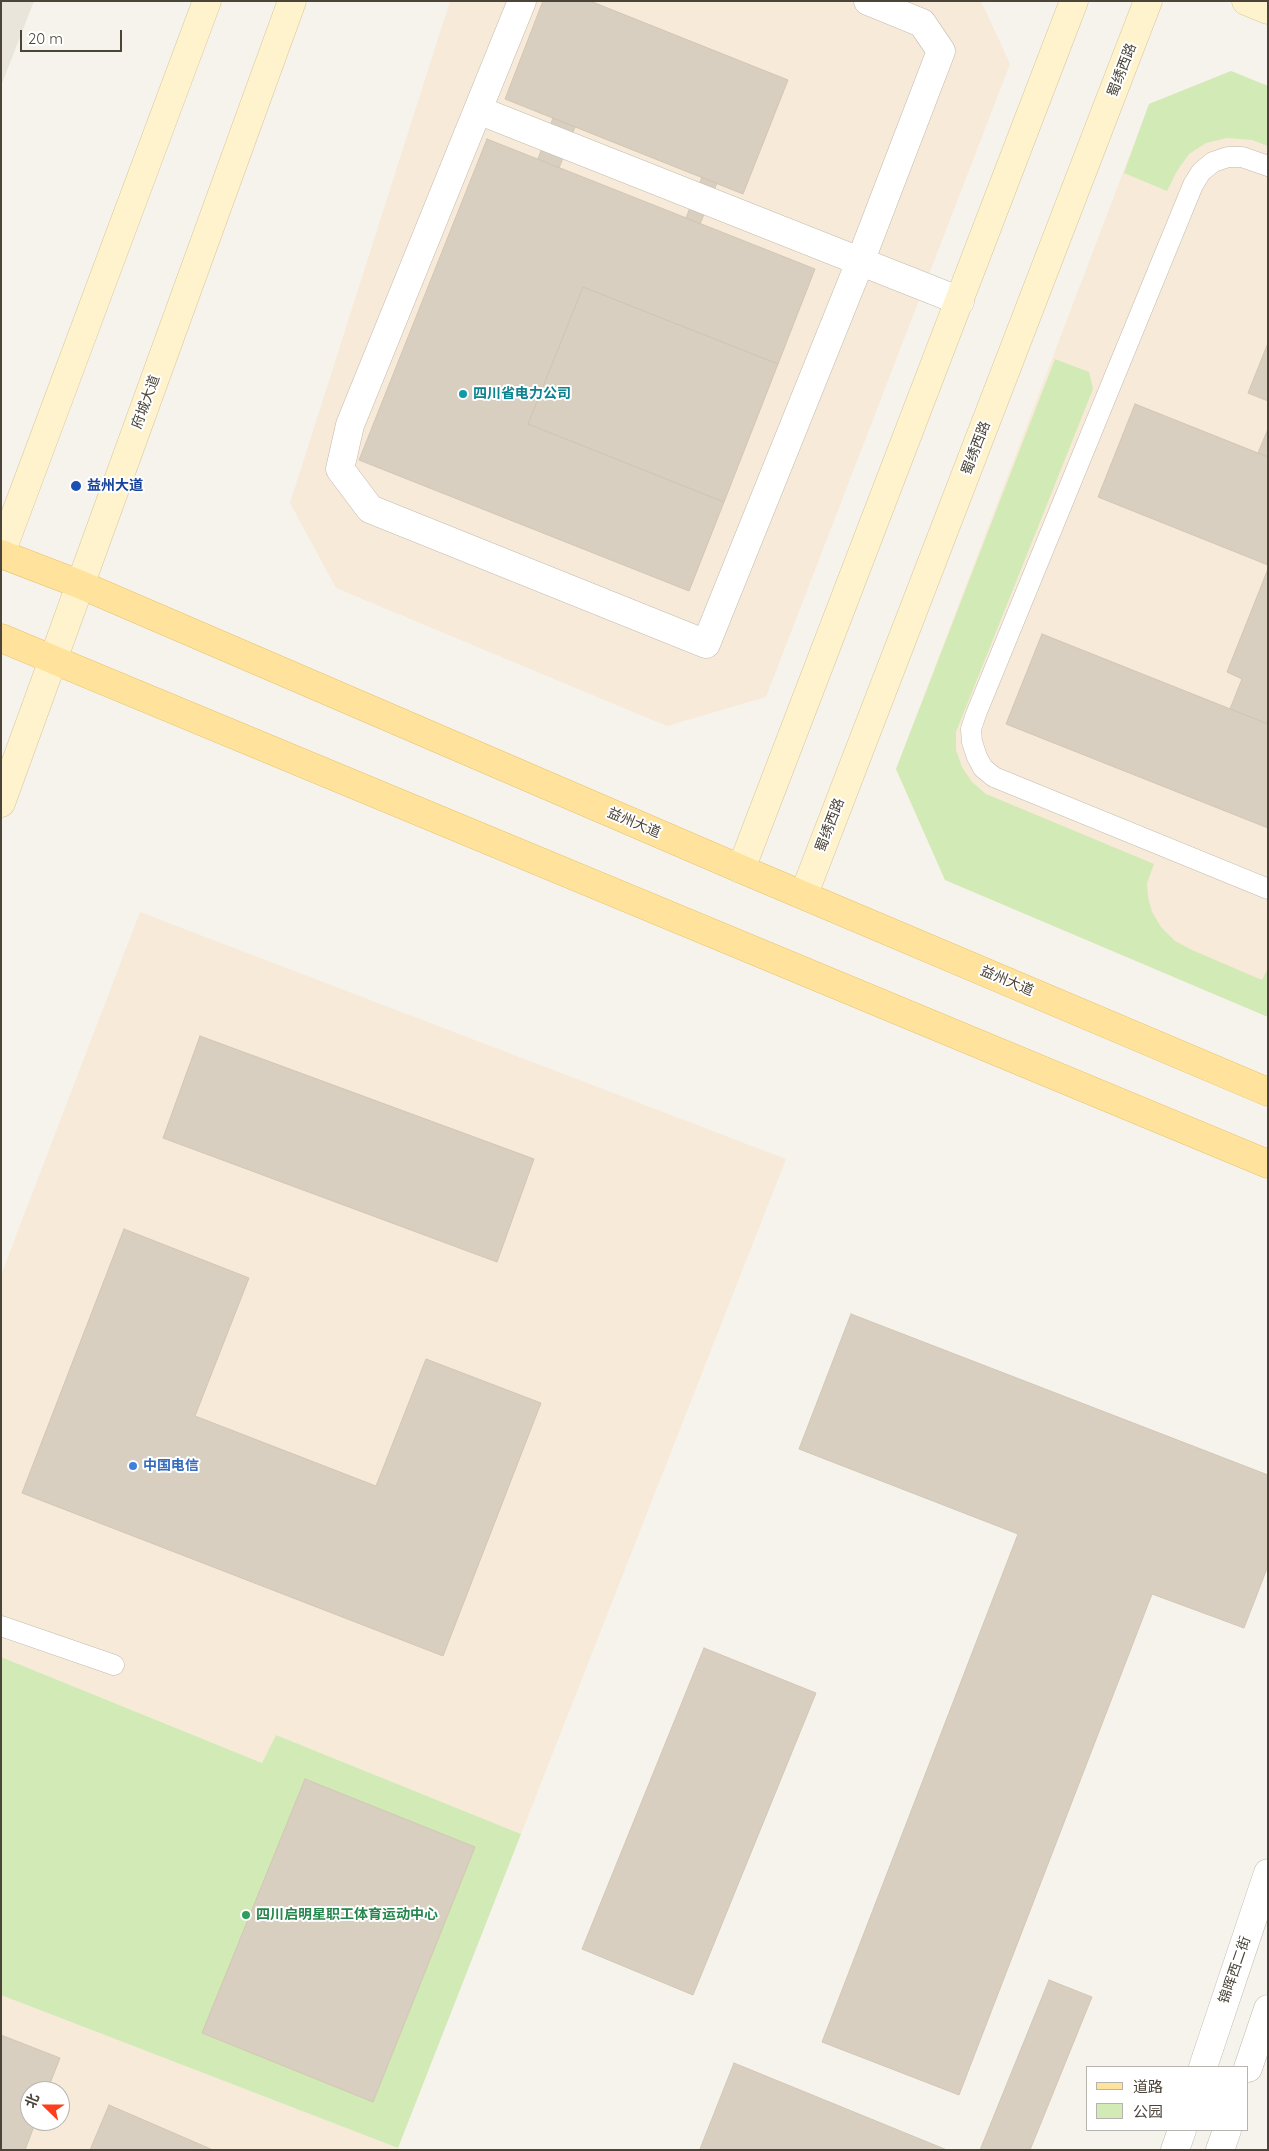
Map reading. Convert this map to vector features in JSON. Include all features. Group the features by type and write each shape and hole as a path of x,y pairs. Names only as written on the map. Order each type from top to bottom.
{"main road":[{"name":"益州大道","path":"1,553 79,584 741,869 804,894 1268,1092"},
{"path":"1,638 1268,1164"}],"street":[{"path":"1,553 207,1"},
{"name":"府城大道","path":"1,804 79,584 292,1"},
{"path":"522,1 350,425 340,469 370,509 706,644 860,262 941,51 922,23 868,1"},
{"path":"741,869 1074,1"},
{"name":"蜀绣西路","path":"804,894 1148,1"},
{"path":"1246,1 1268,10"},
{"path":"478,110 960,301"},
{"name":"锦晖西二街","path":"1203,2066 1268,1874"},
{"path":"1249,2066 1268,2008"},
{"path":"1175,2150 1182,2131"},
{"path":"1220,2150 1227,2131"}],"lane":[{"path":"1268,166 1242,157 1228,157 1213,162 1201,172 1193,185 971,729 972,742 977,757 983,768 994,777 1268,889"},
{"path":"1,1626 114,1665"}],"shaded area":[{"path":"1,1 34,1 1,86"},
{"path":"450,1 981,1 1010,64 766,697 667,726 336,588 290,503"},
{"path":"1231,71 1268,86 1268,1017 945,880 896,769 1149,104"},
{"path":"140,912 786,1159 521,1834 276,1735 262,1763 1,1657 1,1275"},
{"path":"1,1995 403,2150 1,2150"}],"green space":[{"path":"1231,71 1268,86 1268,146 1252,140 1227,138 1206,143 1189,154 1177,171 1167,191 1124,173 1149,104"},
{"path":"1055,359 1089,372 1093,389 956,732 956,750 962,767 972,782 986,794 1154,864 1147,883 1148,897 1152,912 1161,927 1175,941 1192,950 1262,980 1268,968 1268,1017 945,880 896,769"},
{"name":"四川启明星职工体育运动中心","path":"1,1657 262,1763 276,1735 521,1834 398,2148 1,1995"}],"building":[{"path":"543,1 590,1 788,80 743,194 505,99"},
{"path":"553,118 575,127 559,168 538,159"},
{"name":"四川省电力公司","path":"487,139 815,269 778,364 583,287 528,424 724,502 689,591 359,460"},
{"path":"702,177 717,183 700,224 686,218"},
{"path":"583,287 778,364 724,502 528,424"},
{"path":"1268,343 1268,401 1248,393"},
{"path":"1135,404 1268,457 1268,565 1098,497"},
{"path":"1268,429 1268,457 1258,453"},
{"path":"1268,569 1268,724 1230,709 1242,679 1227,672"},
{"path":"1042,634 1268,724 1268,828 1006,724"},
{"path":"200,1036 534,1159 497,1262 163,1138"},
{"path":"124,1229 249,1278 195,1416 376,1486 426,1359 541,1403 443,1656 22,1493"},
{"path":"851,1314 1268,1475 1268,1566 1244,1628 1152,1594 959,2095 822,2042 1018,1534 799,1449"},
{"path":"704,1648 816,1693 693,1995 582,1949"},
{"path":"305,1779 475,1847 373,2102 202,2033"},
{"path":"1049,1980 1092,1997 1030,2150 980,2150"},
{"path":"1,2035 60,2058 51,2081 20,2081 20,2131 32,2131 25,2150 1,2150"},
{"path":"734,2063 947,2150 702,2150 700,2149"},
{"path":"109,2105 213,2150 90,2150"}],"place":[{"name":"四川省电力公司","path":"463,394"},
{"name":"益州大道","path":"76,486"},
{"name":"中国电信","path":"133,1466"},
{"name":"四川启明星职工体育运动中心","path":"246,1915"}]}
